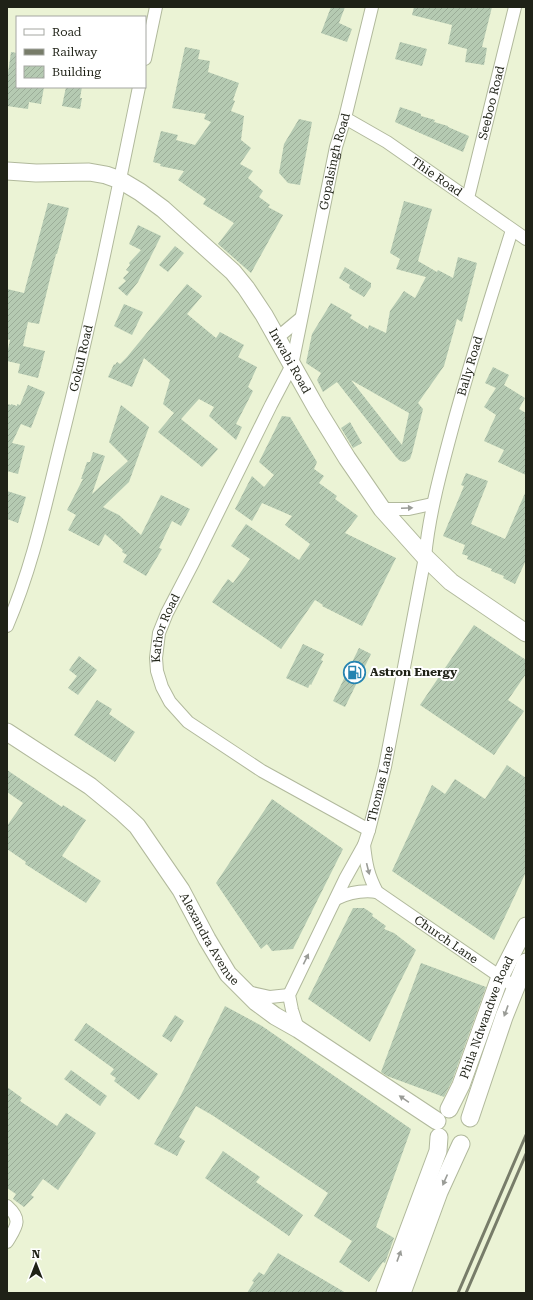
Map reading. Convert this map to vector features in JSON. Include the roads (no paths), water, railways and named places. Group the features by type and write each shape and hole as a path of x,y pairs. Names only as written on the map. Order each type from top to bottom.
{"street":[{"path":"146,54 156,7"},
{"name":"Gopalsingh Road","path":"292,365 336,147 345,118 372,7"},
{"name":"Seeboo Road","path":"468,198 515,7"},
{"name":"Gokul Road","path":"7,626 25,582 36,543 80,367 139,88"},
{"name":"Thie Road","path":"345,118 387,142 526,240"},
{"name":"Inwabi Road","path":"7,171 36,173 89,172 106,175 120,180 140,192 163,210 233,272 254,299 346,458 382,509 425,557 451,582 526,633"},
{"name":"Bally Road","path":"425,557 427,530 432,504 458,404 512,230"},
{"path":"277,338 301,318"},
{"name":"Kathor Road","path":"292,365 164,619 156,644 157,670 162,687 170,702 188,722 262,771 369,830"},
{"path":"382,509 410,509 432,504"},
{"name":"Thomas Lane","path":"289,994 345,879 364,845 369,830 385,767 425,557"},
{"name":"Alexandra Avenue","path":"7,732 90,786 137,826 181,890 207,939 228,974 246,992 275,1016 443,1115"},
{"name":"Church Lane","path":"364,845 366,867 377,892 515,987"},
{"path":"336,899 348,893 359,891 377,892"},
{"name":"Phila Ndwandwe Road","path":"443,1115 461,1085 500,977 526,926"},
{"name":"Phila Ndwandwe Road","path":"470,1118 515,987 526,962"},
{"path":"246,992 270,997 289,994 298,1029"},
{"path":"402,1293 439,1192 461,1144 470,1136 472,1130 470,1118 466,1113 455,1109 443,1115 436,1132 439,1138 448,1144 461,1144"},
{"path":"385,1293 438,1151 439,1138"},
{"path":"7,1206 13,1211 17,1220 17,1226 7,1242"}],"railway":[{"path":"458,1293 526,1135"},
{"path":"466,1293 526,1154"}],"place":[{"name":"Astron Energy","path":"355,672"}]}
